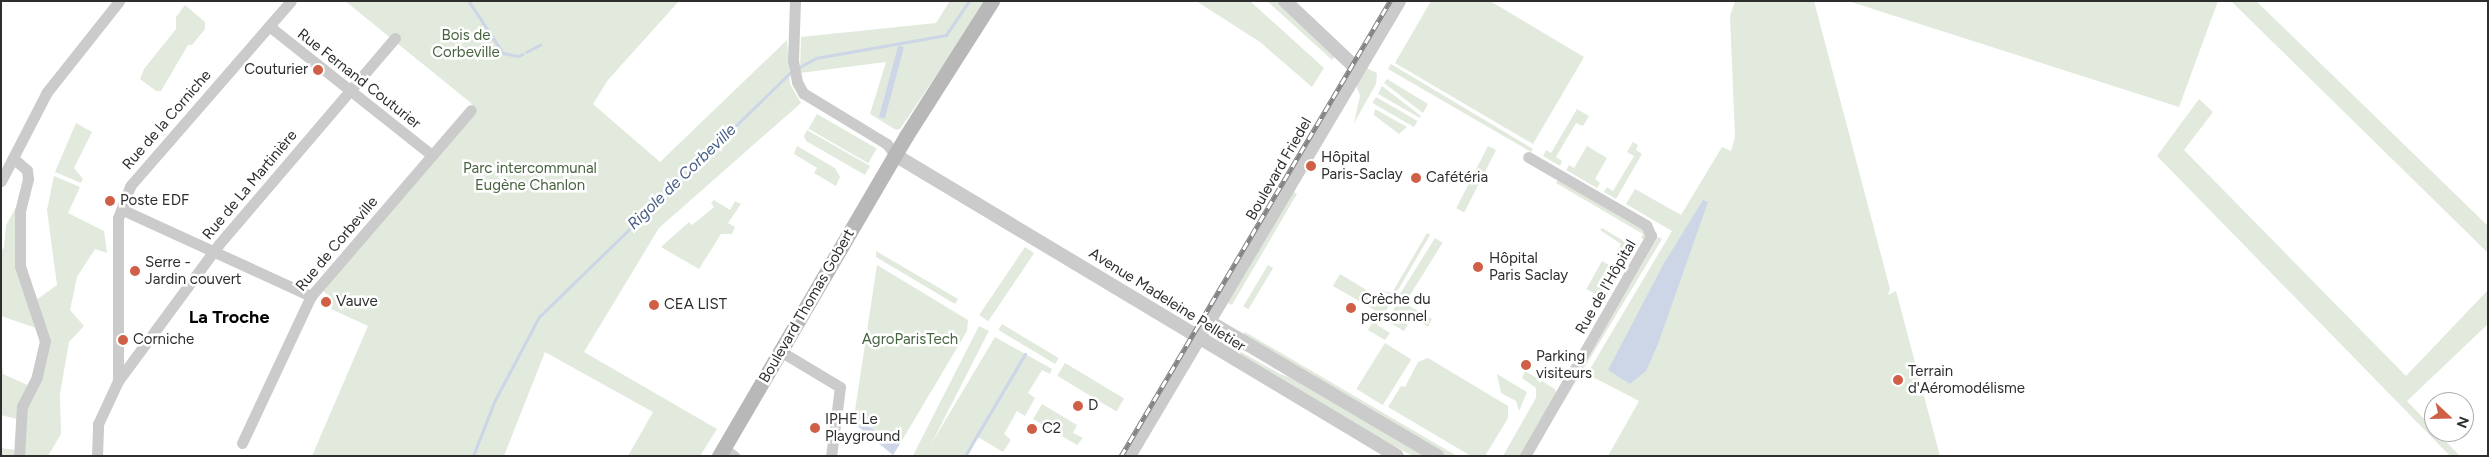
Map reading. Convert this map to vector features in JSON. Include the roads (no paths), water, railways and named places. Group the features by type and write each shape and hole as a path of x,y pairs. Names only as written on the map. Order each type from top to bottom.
{"main road":[{"name":"Boulevard Thomas Gobert","path":"725,453 780,352 895,156 992,1"}],"street":[{"path":"1,181 47,92 120,1"},
{"name":"Rue de la Corniche","path":"97,456 98,424 118,381 118,218 124,210 130,186 290,1"},
{"path":"795,1 793,61 796,82 803,93 887,144 895,156"},
{"path":"1285,1 1358,70"},
{"name":"Boulevard Friedel","path":"1129,456 1187,354 1399,1"},
{"name":"Rue Fernand Couturier","path":"269,26 432,155"},
{"name":"Rue de La Martinière","path":"118,381 214,252 395,38"},
{"name":"Rue de Corbeville","path":"242,443 312,296 471,110"},
{"name":"Avenue Madeleine Pelletier","path":"895,156 1199,335 1209,346 1397,456"},
{"name":"Rue de l'Hôpital","path":"1525,456 1651,236 1646,225 1528,157"},
{"path":"13,158 27,170 28,179 20,211 20,266 45,341 37,377 22,406 19,456"},
{"path":"124,210 312,296"},
{"name":"Avenue Madeleine Pelletier","path":"1208,321 1437,456"},
{"path":"780,352 840,387 831,456"}],"water":[{"path":"898,45 904,47 885,118 879,117"},
{"path":"1703,200 1708,202 1658,344 1646,371 1630,384 1608,370 1663,265"},
{"path":"863,423 900,444 893,455 861,429"}],"waterway":[{"path":"469,1 503,53 518,56 523,54"},
{"name":"Rigole de Corbeville","path":"798,68 816,58 946,35 969,1"},
{"path":"526,52 540,45"},
{"name":"Rigole de Corbeville","path":"473,456 495,400 539,317 791,72"},
{"path":"965,456 1025,354"},
{"path":"845,417 863,428"}],"railway":[{"path":"1121,456 1390,1"}],"place":[{"name":"Couturier","path":"318,70"},
{"name":"Hôpital Paris-Saclay","path":"1311,166"},
{"name":"Cafétéria","path":"1416,178"},
{"name":"Poste EDF","path":"110,201"},
{"name":"Hôpital Paris Saclay","path":"1478,267"},
{"name":"Serre - Jardin couvert","path":"135,271"},
{"name":"Vauve","path":"326,302"},
{"name":"CEA LIST","path":"654,305"},
{"name":"Crèche du personnel","path":"1351,308"},
{"name":"Corniche","path":"123,340"},
{"name":"Parking visiteurs","path":"1526,365"},
{"name":"Terrain d'Aéromodélisme","path":"1898,380"},
{"name":"D","path":"1078,406"},
{"name":"IPHE Le Playground","path":"815,428"},
{"name":"C2","path":"1032,429"}],"district":[{"name":"La Troche","path":"229,317"}],"park label":[{"name":"Bois de Corbeville","path":"466,44"},
{"name":"Parc intercommunal Eugène Chanlon","path":"530,176"},
{"name":"AgroParisTech","path":"910,340"}]}
